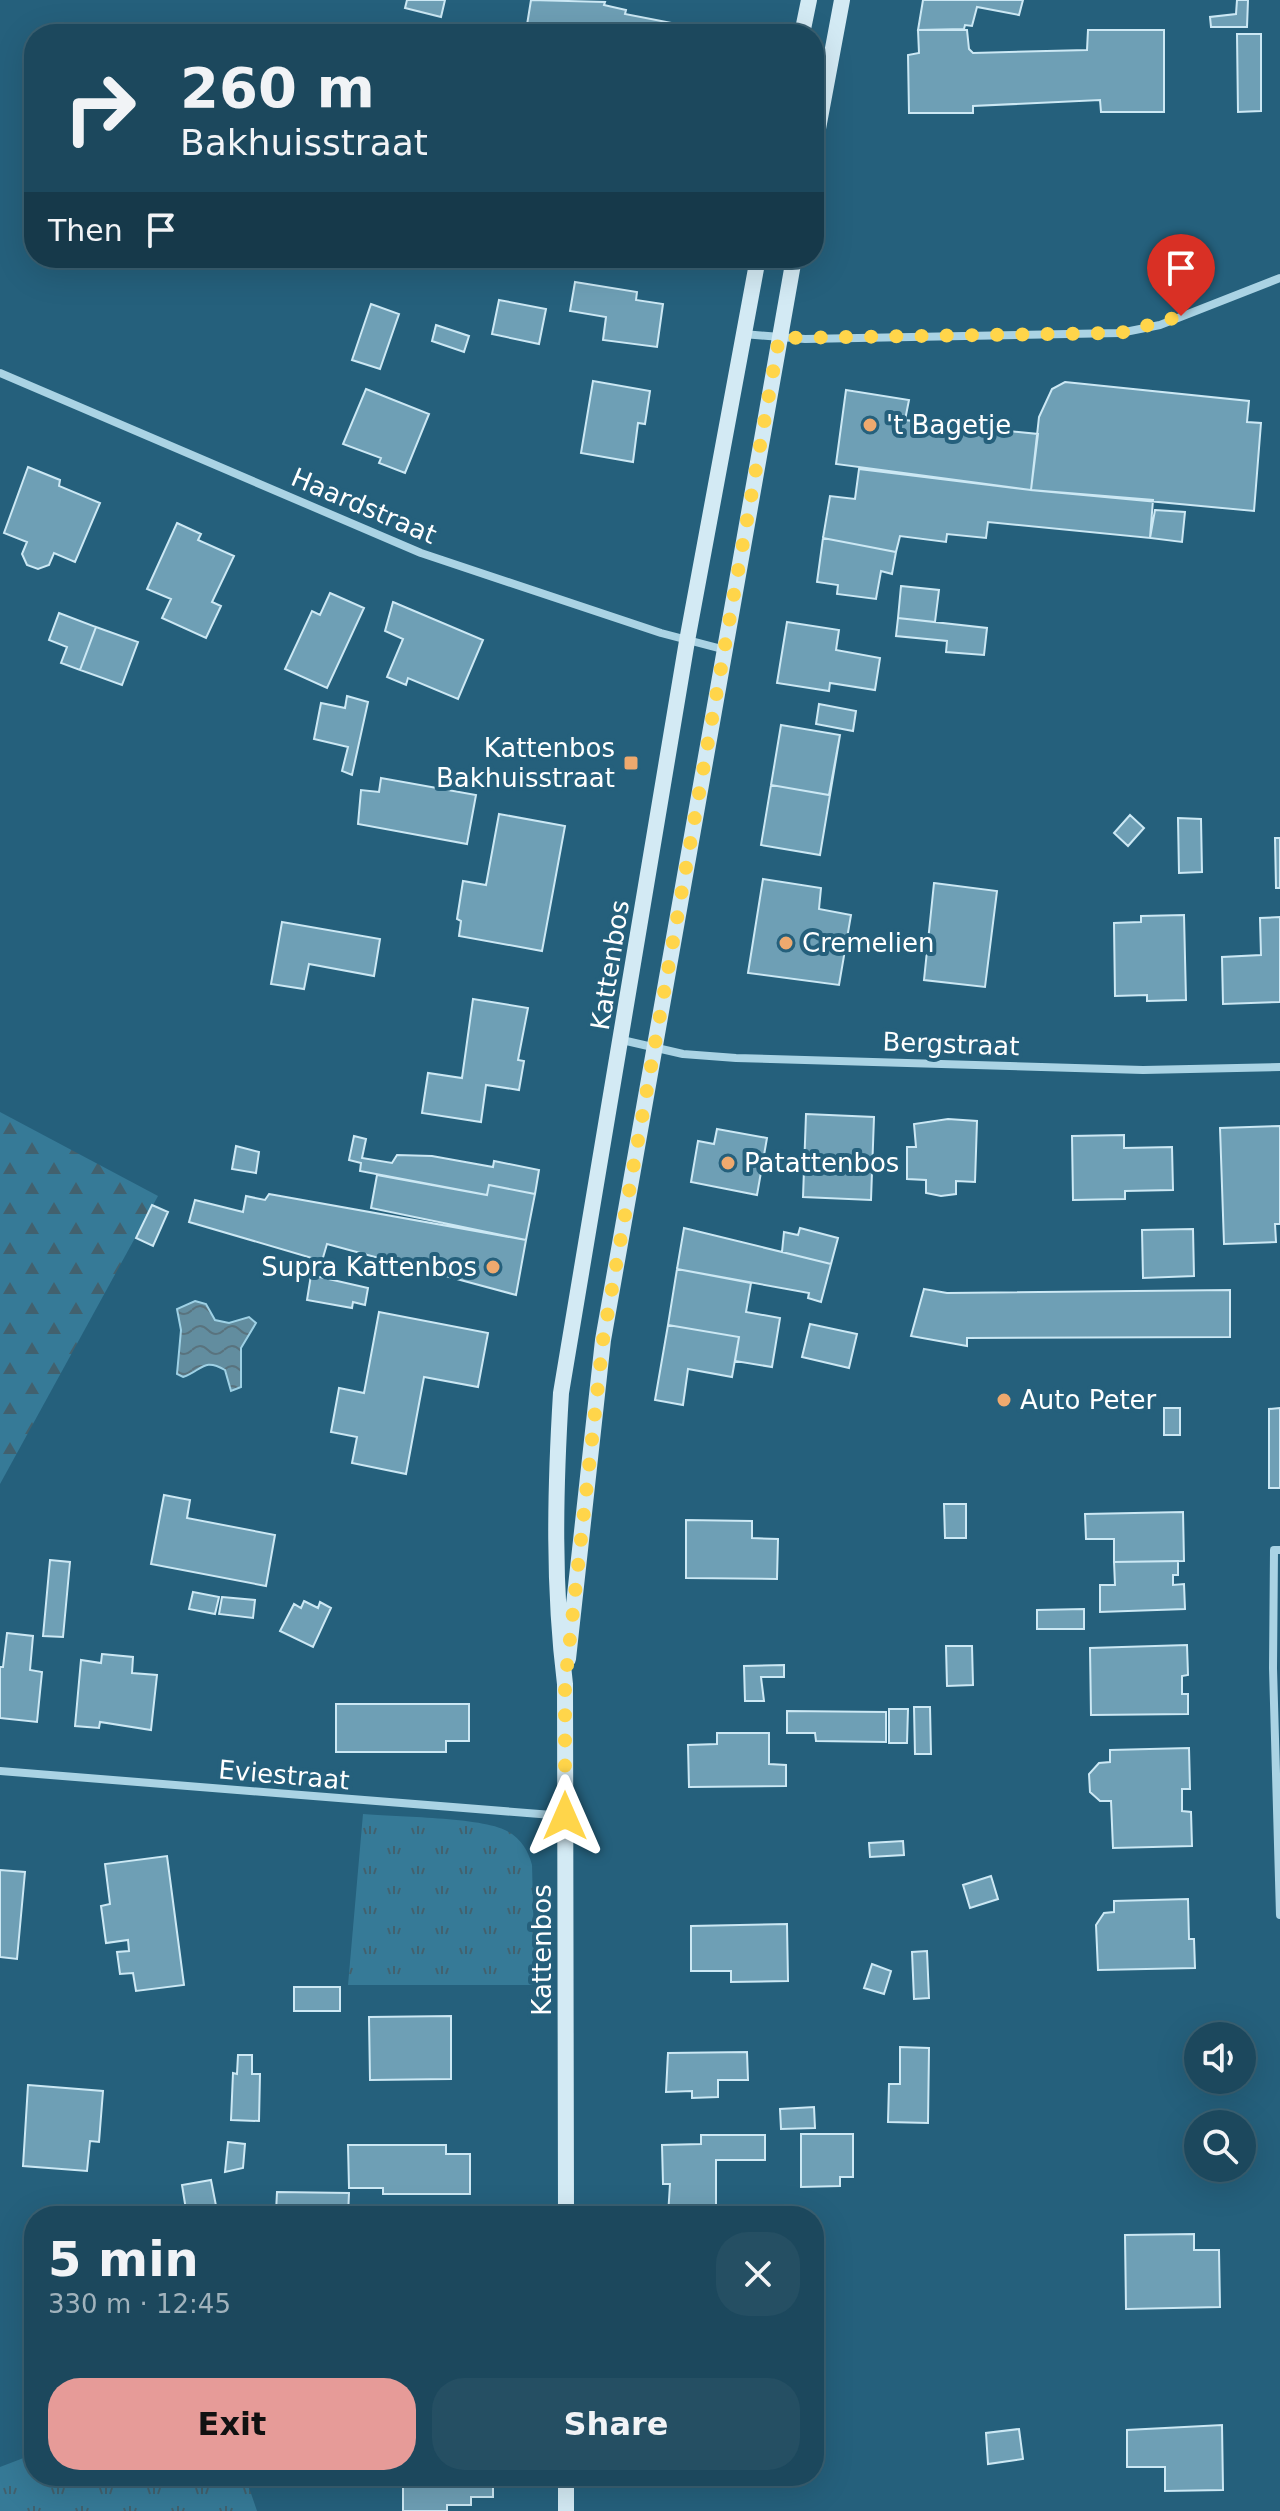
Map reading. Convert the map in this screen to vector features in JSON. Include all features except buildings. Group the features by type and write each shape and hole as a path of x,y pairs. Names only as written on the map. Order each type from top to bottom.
{"main road":[{"path":"804,24 809,0"},
{"path":"824,96 842,0"},
{"name":"Kattenbos","path":"565,1684 556,1610 555,1490 561,1393 687,641 756,268"},
{"name":"Kattenbos","path":"566,2206 565,1684 603,1340 656,1048 722,649 792,268"},
{"path":"566,2486 566,2511"}],"street":[{"path":"743,334 779,338 1120,333 1160,325 1280,278"},
{"name":"Haardstraat","path":"0,373 421,553 687,641 722,649"},
{"name":"Bergstraat","path":"622,1040 683,1054 768,1059 1143,1070 1280,1067"},
{"path":"1280,1550 1274,1550 1280,1915"},
{"name":"Eviestraat","path":"0,1771 565,1816"}],"green space":[{"path":"0,1112 158,1196 0,1484"},
{"path":"363,1814 479,1823 495,1826 516,1838 526,1850 532,1865 535,1985 348,1985"},
{"path":"24,2458 24,2486 248,2486 257,2511 0,2511 0,2467"}],"water":[{"path":"195,1301 206,1304 215,1320 229,1323 249,1317 256,1323 241,1348 241,1387 231,1391 225,1370 218,1366 203,1366 183,1377 177,1374 181,1330 177,1309"}],"place":[{"name":"'t Bagetje","path":"870,425"},
{"name":"Kattenbos Bakhuisstraat","path":"631,763"},
{"name":"Cremelien","path":"786,943"},
{"name":"Patattenbos","path":"728,1163"},
{"name":"Supra Kattenbos","path":"493,1267"},
{"name":"Auto Peter","path":"1004,1400"}],"route":[{"path":"565,1816 565,1684 603,1340 779,338 1120,333 1160,325 1181,316"}]}
